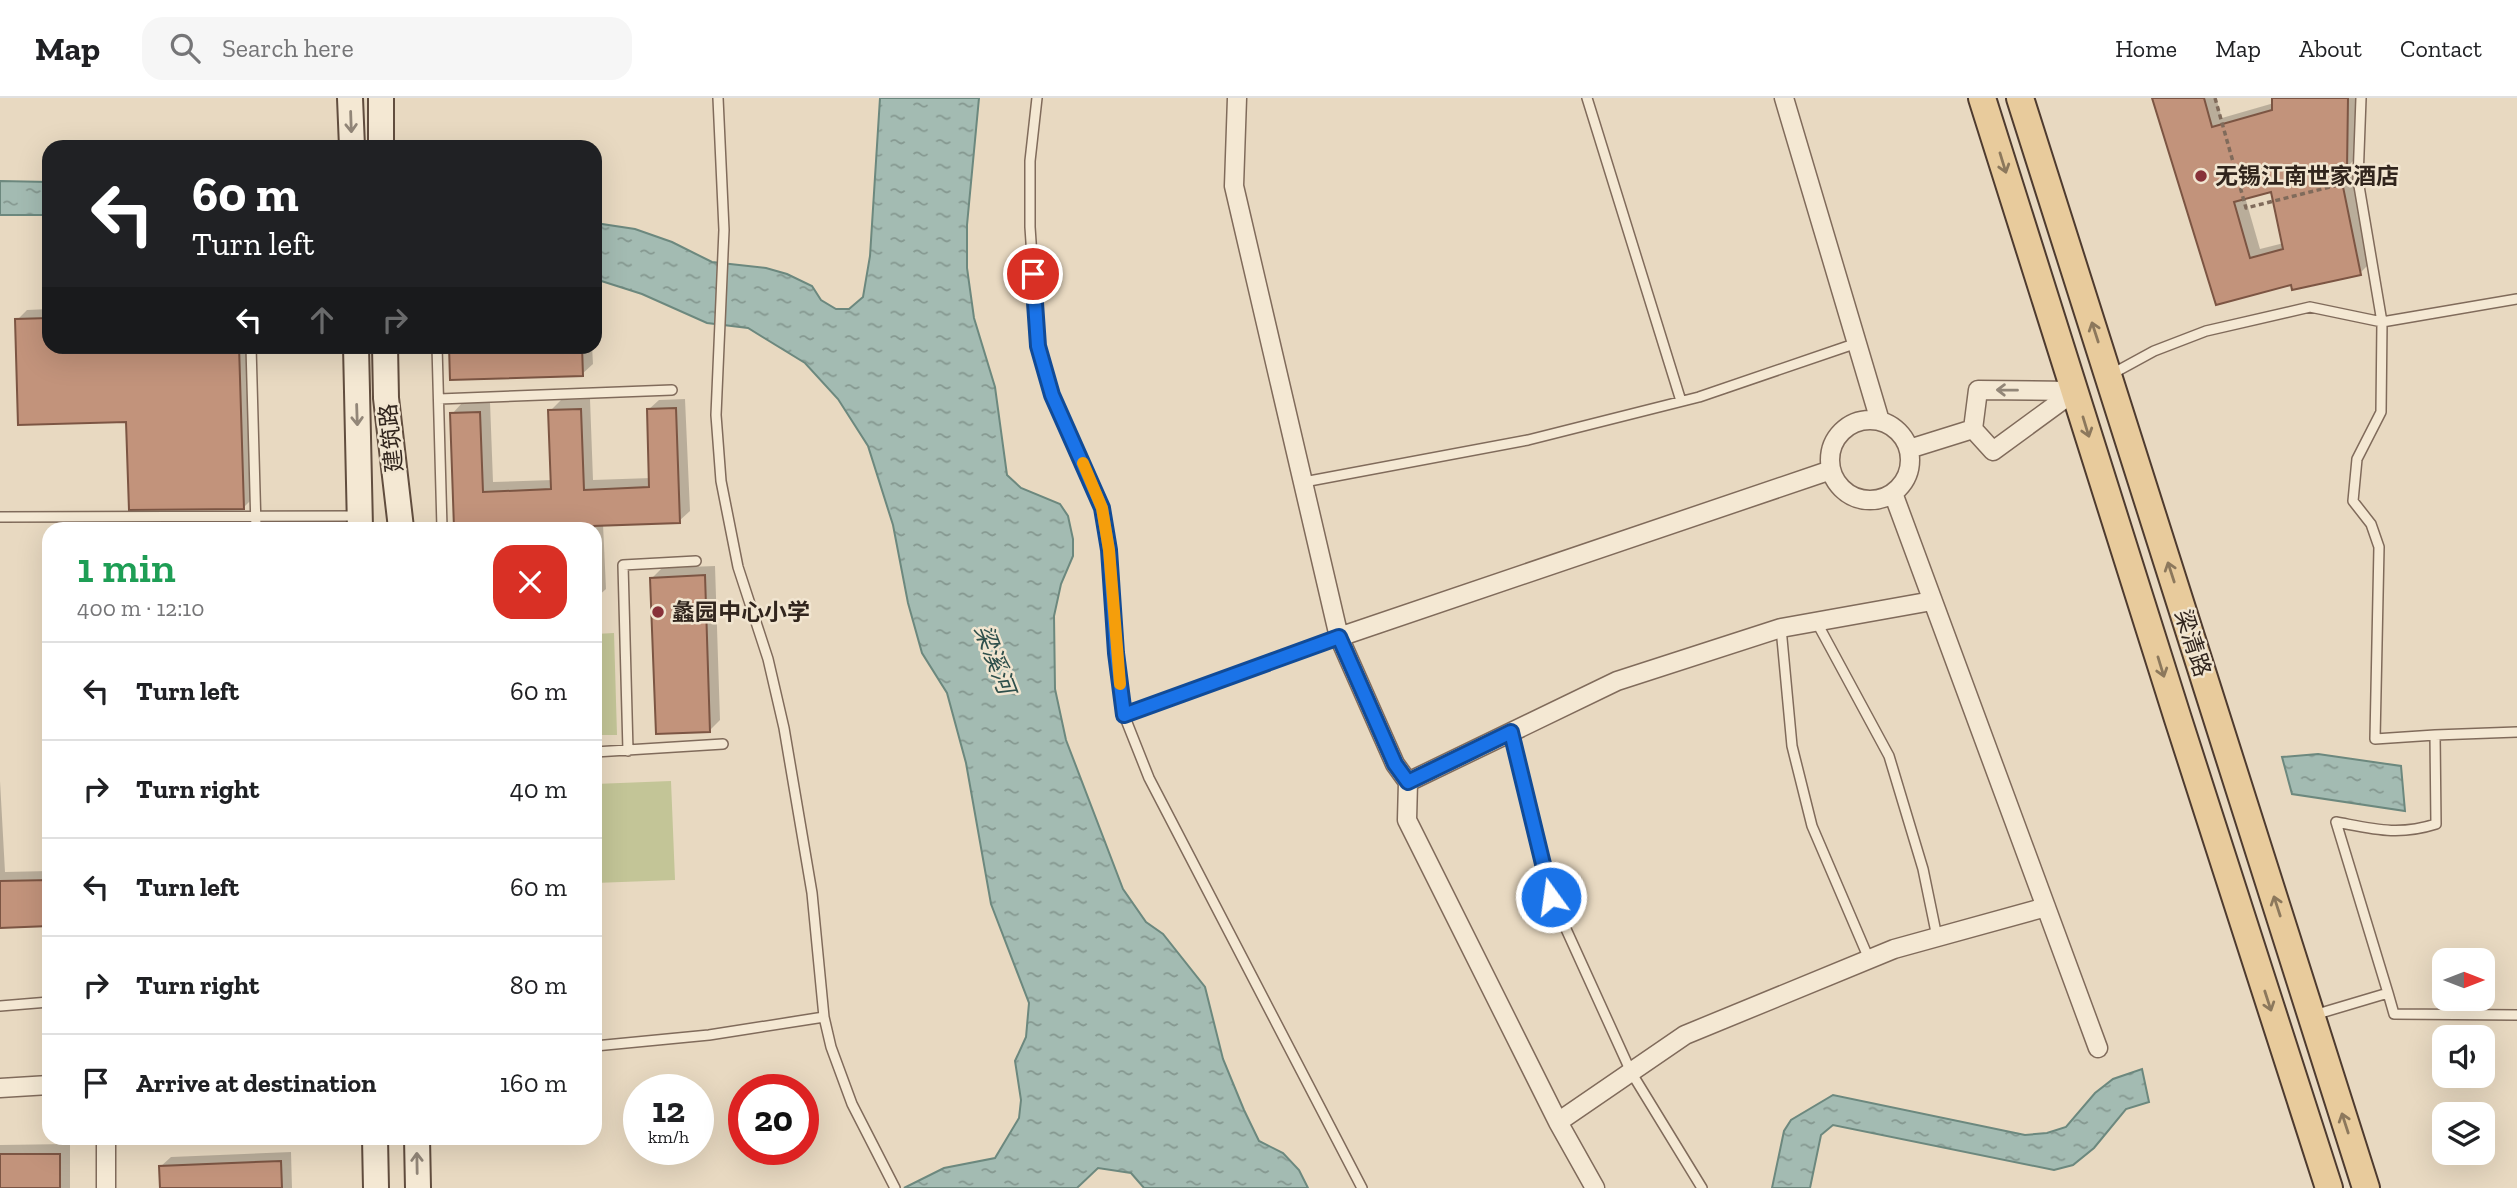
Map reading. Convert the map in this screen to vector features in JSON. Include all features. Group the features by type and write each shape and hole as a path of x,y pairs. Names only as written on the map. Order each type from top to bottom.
{"main road":[{"path":"350,98 352,140"},
{"path":"382,98 382,140"},
{"name":"梁清路","path":"1982,98 2329,1188"},
{"name":"梁清路","path":"2020,98 2366,1188"},
{"name":"建筑路","path":"356,354 360,522"},
{"name":"建筑路","path":"385,354 386,398 400,522"},
{"path":"2075,391 2109,376"},
{"path":"375,1145 376,1188"},
{"path":"416,1145 418,1188"}],"street":[{"path":"1237,98 1234,186 1339,637 1395,764 1408,782 1407,820 1558,1122 1595,1188"},
{"path":"1784,98 1880,421"},
{"path":"1978,390 2075,391 1993,451 1973,429 1978,390"},
{"path":"1866,419 1880,421 1903,436 1909,449 1908,474 1902,485 1893,493 1869,500 1857,498 1837,483 1831,470 1830,456 1842,431 1853,423 1866,419"},
{"path":"1909,449 1973,429"},
{"path":"1339,637 1831,470"},
{"path":"1893,493 2098,1048"},
{"path":"1408,782 1617,681 1781,628 1932,601"},
{"path":"1558,1122 1685,1035 1894,949 2046,907"},
{"path":"0,1088 42,1085"},
{"path":"106,1145 106,1188"}],"lane":[{"path":"718,98 724,230 716,415 721,481 738,568 768,659 784,728 812,893 824,1017 831,1047 852,1104 895,1188"},
{"path":"1037,98 1030,161 1030,227 1038,346 1052,395 1102,508 1109,550 1116,653 1124,715 1149,778 1362,1188"},
{"path":"1587,98 1681,401"},
{"path":"2361,98 2358,180 2382,322 2381,412 2357,459 2353,500 2371,524 2379,547 2375,739 2517,732"},
{"path":"2109,376 2154,351 2206,331 2310,307 2382,322 2517,299"},
{"path":"1304,482 1528,440 1681,401 1857,343"},
{"path":"251,354 256,522"},
{"path":"437,354 442,522"},
{"path":"439,399 672,390"},
{"path":"0,517 256,517 360,522"},
{"path":"101,517 101,522"},
{"path":"628,751 623,565 696,561"},
{"path":"1816,621 1889,756 1923,869 1937,937"},
{"path":"1781,628 1792,746 1812,826 1869,959"},
{"path":"1124,715 1339,637"},
{"path":"1511,732 1551,897 1631,1072 1702,1188"},
{"path":"2435,736 2436,824 2413,831 2379,831 2336,822 2394,1014 2517,1015"},
{"path":"602,752 723,744"},
{"path":"2311,1015 2388,993"},
{"path":"0,1006 42,1003"},
{"path":"602,1045 709,1035 824,1017"}],"path":[{"path":"2215,98 2246,208 2358,180"}],"green space":[{"path":"614,633 617,735 602,735 602,634"},
{"path":"671,781 675,880 602,883 602,784"}],"water":[{"name":"梁溪河","path":"880,98 979,98 967,225 967,268 974,318 995,387 1007,475 1021,488 1060,504 1068,516 1073,539 1073,556 1061,584 1054,616 1055,689 1066,740 1123,889 1146,922 1163,934 1205,987 1223,1059 1259,1141 1283,1153 1299,1170 1308,1188 1144,1188 1131,1173 1098,1168 1077,1188 904,1188 944,1168 995,1158 1019,1118 1021,1100 1015,1061 1026,1037 1029,1003 991,904 966,763 947,693 922,653 908,603 893,525 868,446 838,399 805,363 748,328 707,323 642,294 602,281 602,224 635,229 672,242 712,262 766,268 787,274 812,286 821,300 836,309 849,309 863,297 870,256"},
{"path":"0,181 42,182 42,215 0,215"},
{"path":"2318,754 2401,766 2405,811 2292,794 2282,757"},
{"path":"2142,1069 2149,1102 2126,1109 2094,1148 2073,1165 2054,1170 1833,1125 1821,1135 1810,1188 1772,1188 1784,1131 1791,1120 1833,1095 2025,1135 2047,1133 2066,1127 2095,1093 2113,1079"}],"building":[{"path":"2152,98 2204,98 2212,127 2272,110 2272,98 2348,98 2347,170 2340,172 2361,275 2292,290 2291,285 2216,305","holes":["2271,192 2283,249 2250,258 2234,202"]},
{"path":"42,318 42,354 239,354 244,509 129,510 126,422 18,425 15,319"},
{"path":"449,354 582,354 583,376 450,380"},
{"path":"676,408 680,523 602,526 602,522 454,522 450,413 480,412 483,492 551,489 548,410 581,409 584,490 649,487 647,409"},
{"path":"705,575 710,732 656,734 650,578"},
{"path":"42,880 42,926 0,928 0,881"},
{"path":"0,1154 60,1154 60,1188 0,1188"},
{"path":"281,1161 282,1188 160,1188 159,1166"}],"slow traffic":[{"path":"1083,463 1102,508 1109,550 1120,684"}],"place":[{"name":"无锡江南世家酒店","path":"2201,176"},
{"name":"蠡园中心小学","path":"658,612"}],"route":[{"path":"1033,274 1038,346 1052,395 1102,508 1109,550 1116,653 1124,715 1339,637 1395,764 1408,782 1511,732 1551,897"}]}
